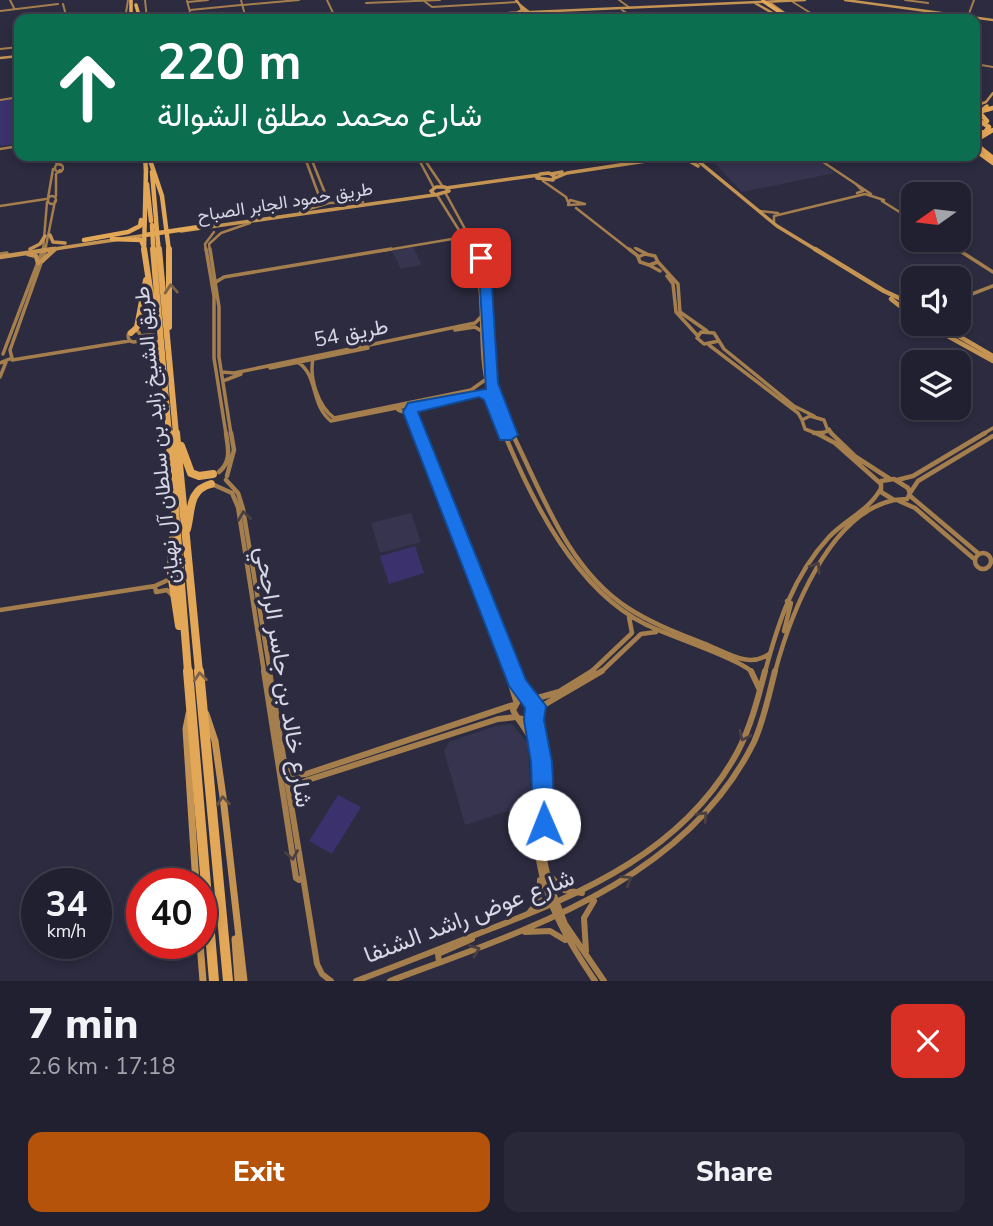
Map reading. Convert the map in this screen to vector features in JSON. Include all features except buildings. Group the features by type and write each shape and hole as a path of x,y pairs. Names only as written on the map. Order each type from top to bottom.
{"highway":[{"path":"764,3 780,14"},
{"path":"990,107 980,113 993,126"},
{"path":"980,117 989,127 985,132 980,132"},
{"path":"980,145 993,162"},
{"name":"طريق الشيخ زايد بن سلطان آل نهيان","path":"147,161 154,220"},
{"name":"طريق الشيخ زايد بن سلطان آل نهيان","path":"148,161 154,220 152,243 176,428 228,981"},
{"path":"150,161 159,181 169,262 172,308 165,345"},
{"path":"80,242 135,230 140,226 146,168"},
{"path":"142,205 148,228 161,226 165,218"},
{"path":"142,205 143,233 152,243"},
{"path":"165,218 171,226 192,227"},
{"path":"104,239 143,233 213,229"},
{"path":"169,262 169,238 186,231"},
{"path":"104,239 138,238 143,242 153,316 165,345"},
{"path":"146,257 152,243 150,238 163,238 169,262"},
{"path":"128,334 137,326 147,272"},
{"path":"142,337 153,336 163,365"},
{"name":"طريق الشيخ زايد بن سلطان آل نهيان","path":"165,345 163,365 174,515 184,641 192,701 200,868"},
{"path":"176,428 188,470 195,475 216,473"},
{"path":"186,533 192,496 196,489 195,475"},
{"path":"196,489 213,485"},
{"path":"174,515 171,573 173,596 184,641"},
{"name":"طريق الشيخ زايد بن سلطان آل نهيان","path":"207,959 214,981"}],"main road":[{"path":"734,5 750,0 782,11"},
{"path":"629,14 631,10 643,9 805,0"},
{"path":"792,1 813,0"},
{"path":"845,0 955,14"},
{"path":"855,0 955,14"},
{"path":"517,1 532,11 764,3"},
{"path":"517,1 528,12"},
{"path":"480,14 521,11 517,1"},
{"path":"778,2 776,5 784,14"},
{"path":"525,7 528,12"},
{"path":"484,14 643,9"},
{"path":"536,14 548,11"},
{"path":"507,13 516,14"},
{"path":"980,108 993,93"},
{"path":"990,107 993,102"},
{"path":"434,192 553,178 638,161"},
{"path":"689,161 700,166 777,226 901,299"},
{"path":"695,161 762,219 901,307"},
{"path":"700,161 700,166"},
{"path":"540,179 553,178"},
{"path":"434,192 446,190"},
{"name":"طريق حمود الجابر الصباح","path":"165,231 250,223 434,192"},
{"name":"طريق حمود الجابر الصباح","path":"165,231 192,227 213,229 300,212 434,192"},
{"path":"0,255 143,233"},
{"path":"18,253 39,246 48,236 55,243 104,239"},
{"path":"0,255 35,255 40,262 53,250 80,242"},
{"path":"949,336 993,359"},
{"path":"957,336 993,359"},
{"name":"طريق الشيخ زايد بن سلطان آل نهيان","path":"192,701 187,729 194,868"},
{"name":"طريق الشيخ زايد بن سلطان آل نهيان","path":"204,711 217,751 242,967"},
{"path":"232,884 238,981"},
{"path":"203,959 203,981"},
{"path":"242,967 246,981"}],"street":[{"path":"9,0 11,8"},
{"path":"191,14 187,1 208,0"},
{"path":"190,10 241,2 299,0"},
{"path":"370,13 372,5 440,0"},
{"path":"464,0 467,4"},
{"path":"617,0 628,14"},
{"path":"905,0 928,2 925,9"},
{"path":"424,1 430,7 517,1"},
{"path":"792,1 812,14"},
{"path":"0,11 60,2"},
{"path":"0,11 36,6"},
{"path":"622,9 631,8"},
{"path":"622,9 639,8"},
{"path":"622,9 628,14"},
{"path":"48,236 47,200 55,161"},
{"path":"0,377 4,362 11,355 45,248 56,199 56,174 65,167 56,161"},
{"path":"305,161 322,204"},
{"path":"313,161 329,203"},
{"path":"422,161 434,192 450,208 477,253 484,289 485,379 490,398 555,528 580,564 628,608 723,655 754,674 759,684 758,696"},
{"path":"423,161 446,190 450,208 477,253"},
{"path":"822,161 901,212"},
{"path":"824,161 901,211"},
{"path":"824,163 839,171"},
{"path":"54,168 61,165"},
{"path":"54,168 60,170"},
{"path":"553,178 568,196 583,202 583,206 647,254 656,257 678,284 681,312 717,335 724,349 794,405 824,420 834,437 865,463 906,486 909,494 979,554 989,558 993,565 984,568"},
{"path":"540,179 639,256 639,261 673,281 676,312 697,335 699,342 722,352 798,413 805,429 835,443 897,500 915,508 984,568 993,572"},
{"path":"856,184 863,190 861,194"},
{"path":"777,226 772,218 778,214 861,194 884,200"},
{"path":"0,208 56,199"},
{"path":"568,202 577,199"},
{"path":"300,212 322,204 363,202"},
{"path":"576,208 583,206"},
{"path":"755,209 778,214"},
{"path":"217,308 208,252 210,242 228,230 250,223"},
{"path":"202,229 228,230"},
{"path":"213,229 206,243 215,283 215,345 225,411 234,454 226,478 213,485 209,478 226,466 229,455 225,411 223,382 215,345"},
{"path":"455,235 461,230"},
{"path":"214,274 224,276 455,235 466,238"},
{"path":"963,252 992,270"},
{"path":"639,256 647,254"},
{"path":"4,362 142,337 140,332 82,347 1,355 40,262"},
{"path":"649,265 658,262"},
{"path":"215,283 224,276"},
{"path":"971,294 993,285"},
{"path":"971,293 993,285"},
{"path":"484,289 483,332 492,390 509,438"},
{"path":"982,290 993,292"},
{"name":"طريق 54","path":"223,382 234,374 448,330 475,323 483,315"},
{"name":"طريق 54","path":"448,330 471,327 483,332"},
{"path":"697,335 707,331"},
{"path":"128,334 129,341"},
{"path":"709,345 719,341"},
{"name":"طريق 54","path":"221,372 234,374 298,363 389,342"},
{"path":"313,359 308,367 323,417 339,422 472,391 481,392 490,398"},
{"path":"298,363 308,367"},
{"path":"366,415 398,410 472,391 481,386 485,379"},
{"path":"409,415 414,406"},
{"path":"398,410 409,415 474,579 513,686 517,717 525,726 534,751 539,785 543,787"},
{"path":"802,420 814,416"},
{"path":"880,486 909,478 993,428"},
{"path":"818,434 829,429"},
{"path":"909,494 918,481 993,436"},
{"path":"935,471 951,458 947,456"},
{"path":"216,473 226,478"},
{"name":"شارع خالد بن جاسر الراجحي","path":"226,478 241,498 296,878 303,877"},
{"name":"شارع خالد بن جاسر الراجحي","path":"213,485 232,493 238,507 292,798 317,964 322,974 331,981"},
{"name":"شارع عوض راشد الشنفا","path":"356,981 586,892 650,852 696,808 736,754 749,727 787,601 816,552 847,519 877,497 880,486"},
{"name":"شارع عوض راشد الشنفا","path":"390,981 514,935 600,896 677,843 714,804 751,748 797,600 828,550 857,521 882,503 909,494"},
{"path":"555,528 562,549 582,576 626,613 662,633 723,655 755,662 772,650"},
{"path":"973,558 979,554"},
{"path":"155,589 168,582 171,573"},
{"path":"477,587 519,686 535,713 543,787 546,871 553,906"},
{"path":"0,610 155,589 167,590 173,596"},
{"path":"784,635 791,603 787,601"},
{"path":"477,722 515,703 556,691 595,673 632,633 632,623 626,613"},
{"path":"292,798 298,785 307,777 477,722 508,716 527,720 595,673 641,634 649,631 662,633"},
{"path":"523,917 534,909 540,897 534,751"},
{"path":"286,768 291,775 307,777"},
{"path":"538,855 553,906 570,945 595,981"},
{"path":"546,871 564,890 586,892"},
{"path":"586,955 582,925 588,907 600,896"},
{"path":"557,916 604,981"},
{"path":"514,935 544,930 559,935 570,945"},
{"path":"439,962 438,954 485,932"}],"shaded area":[{"path":"14,99 14,145 0,146 0,100"},
{"path":"713,161 818,161 835,173 742,192"},
{"path":"413,247 422,265 401,269 392,251"},
{"path":"411,513 421,542 380,553 371,523"},
{"path":"415,546 424,573 389,584 380,556"},
{"path":"512,724 528,743 531,803 465,825 444,751 449,742 495,726"},
{"path":"338,795 361,807 332,854 309,841"}],"route":[{"path":"481,258 485,272 491,383 510,435 506,437 490,398 481,392 414,406 410,412 519,686 527,699 536,706 534,720 542,762 544,824"}]}
